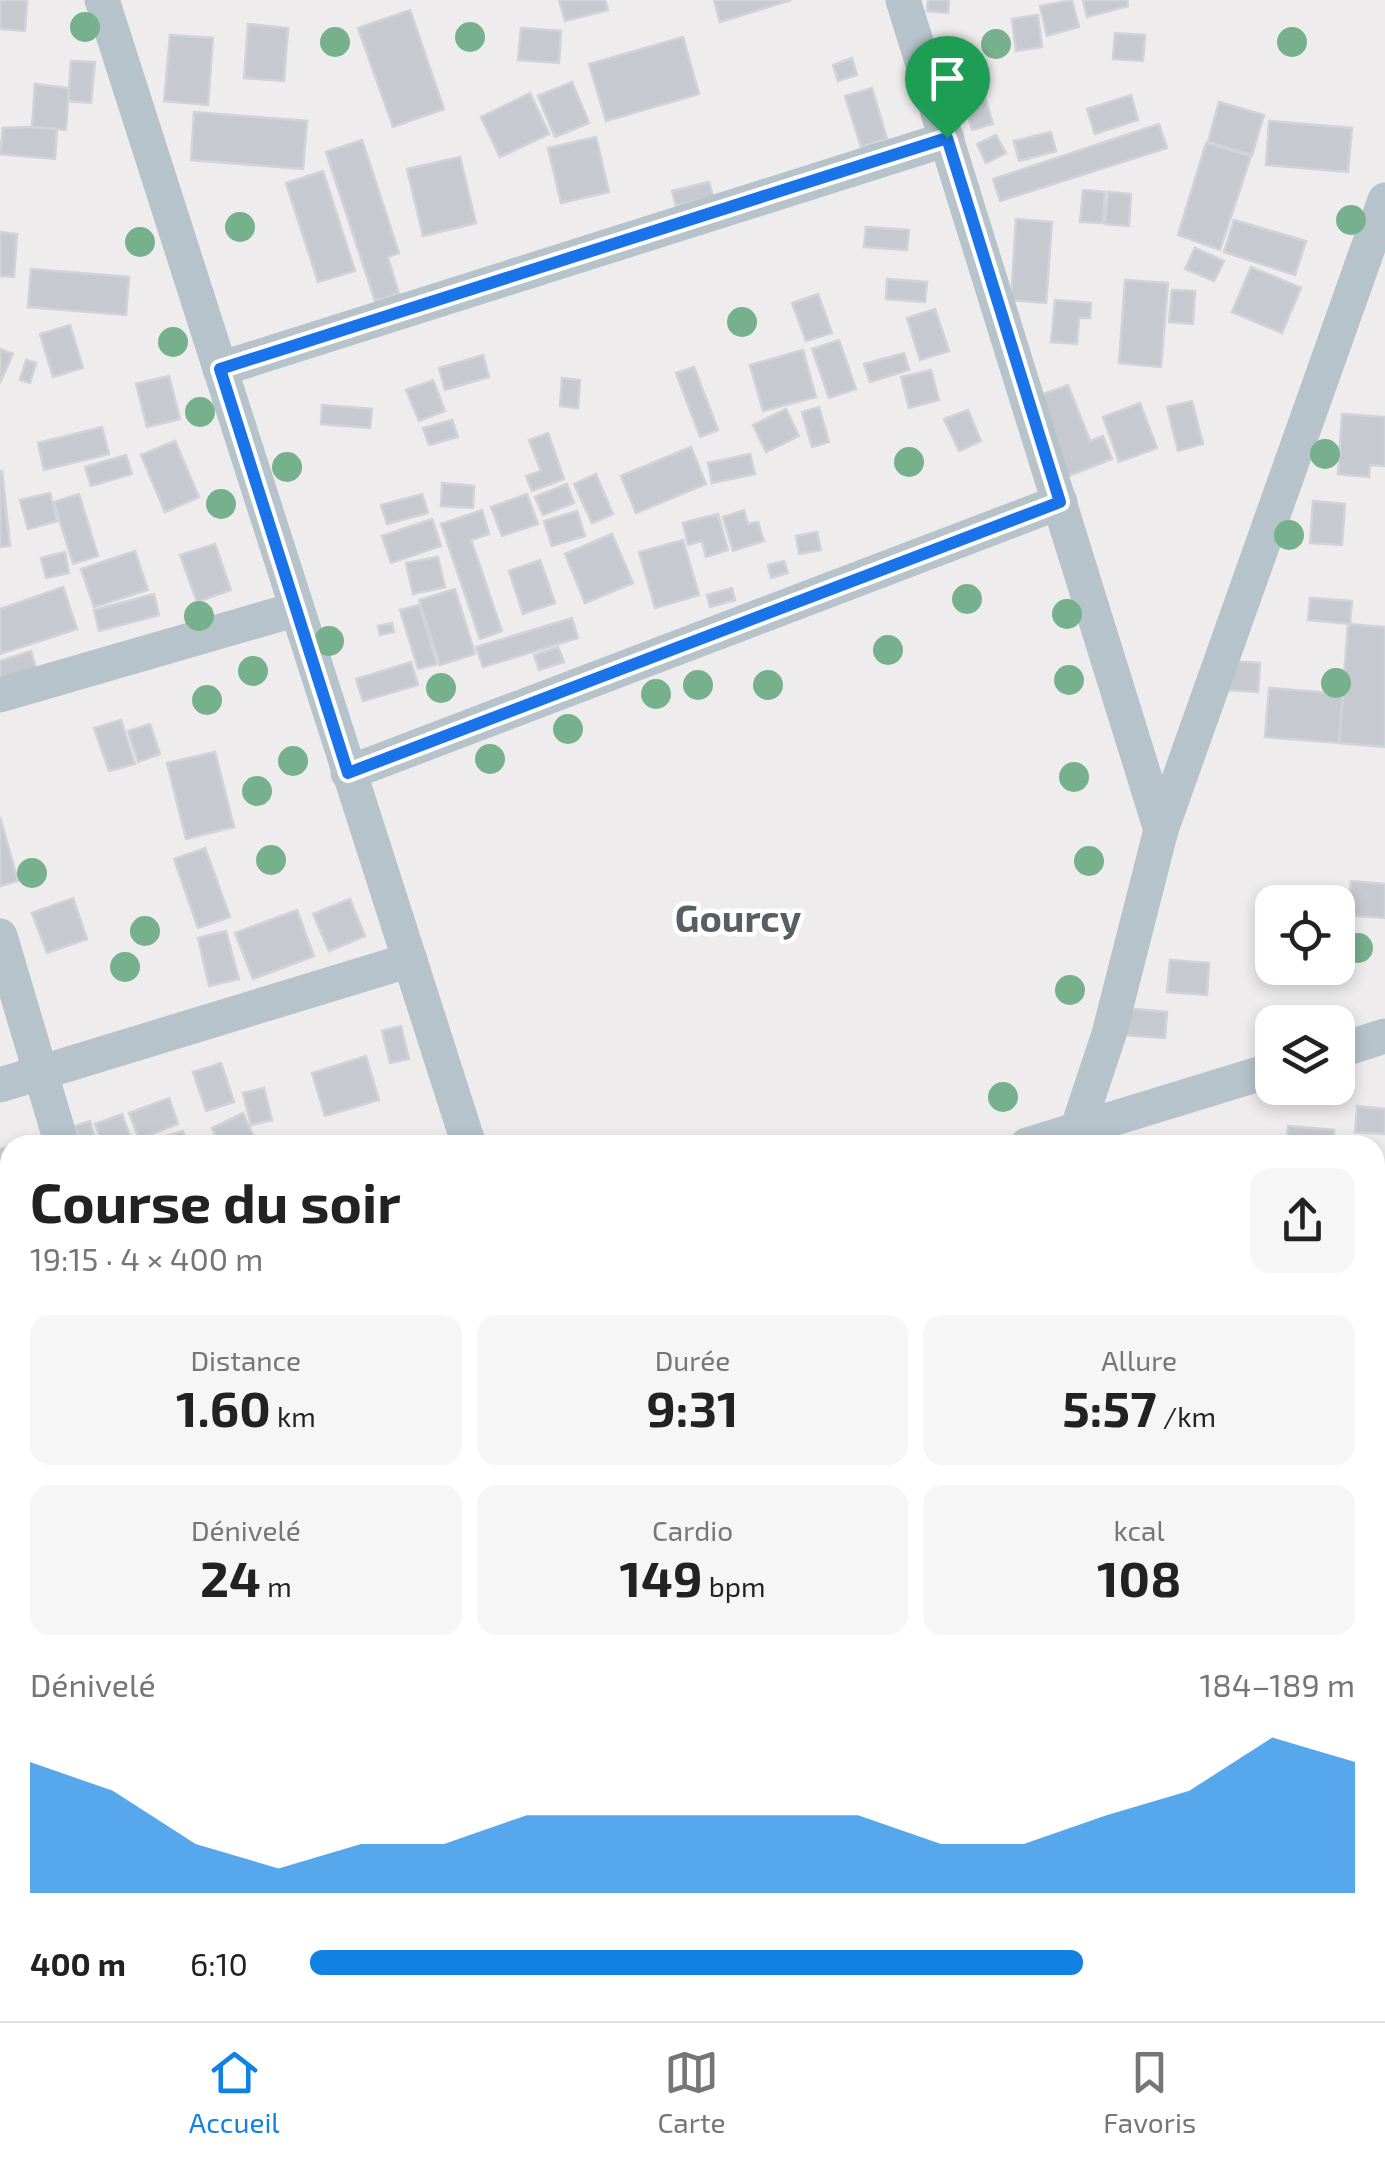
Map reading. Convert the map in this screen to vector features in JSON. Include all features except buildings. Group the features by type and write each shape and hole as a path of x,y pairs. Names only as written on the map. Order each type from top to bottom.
{"street":[{"path":"102,0 466,1135"},
{"path":"903,0 1162,830"},
{"path":"220,369 947,138"},
{"path":"1078,1127 1109,1034 1162,830 1385,200"},
{"path":"348,773 1060,502"},
{"path":"0,695 297,609"},
{"path":"0,936 59,1135"},
{"path":"0,1084 410,960"},
{"path":"1355,1045 1385,1036"},
{"path":"1055,1135 1255,1075"}],"district":[{"name":"Gourcy","path":"738,919"}],"route":[{"path":"947,138 1060,502 348,773 220,369 947,138"}]}
